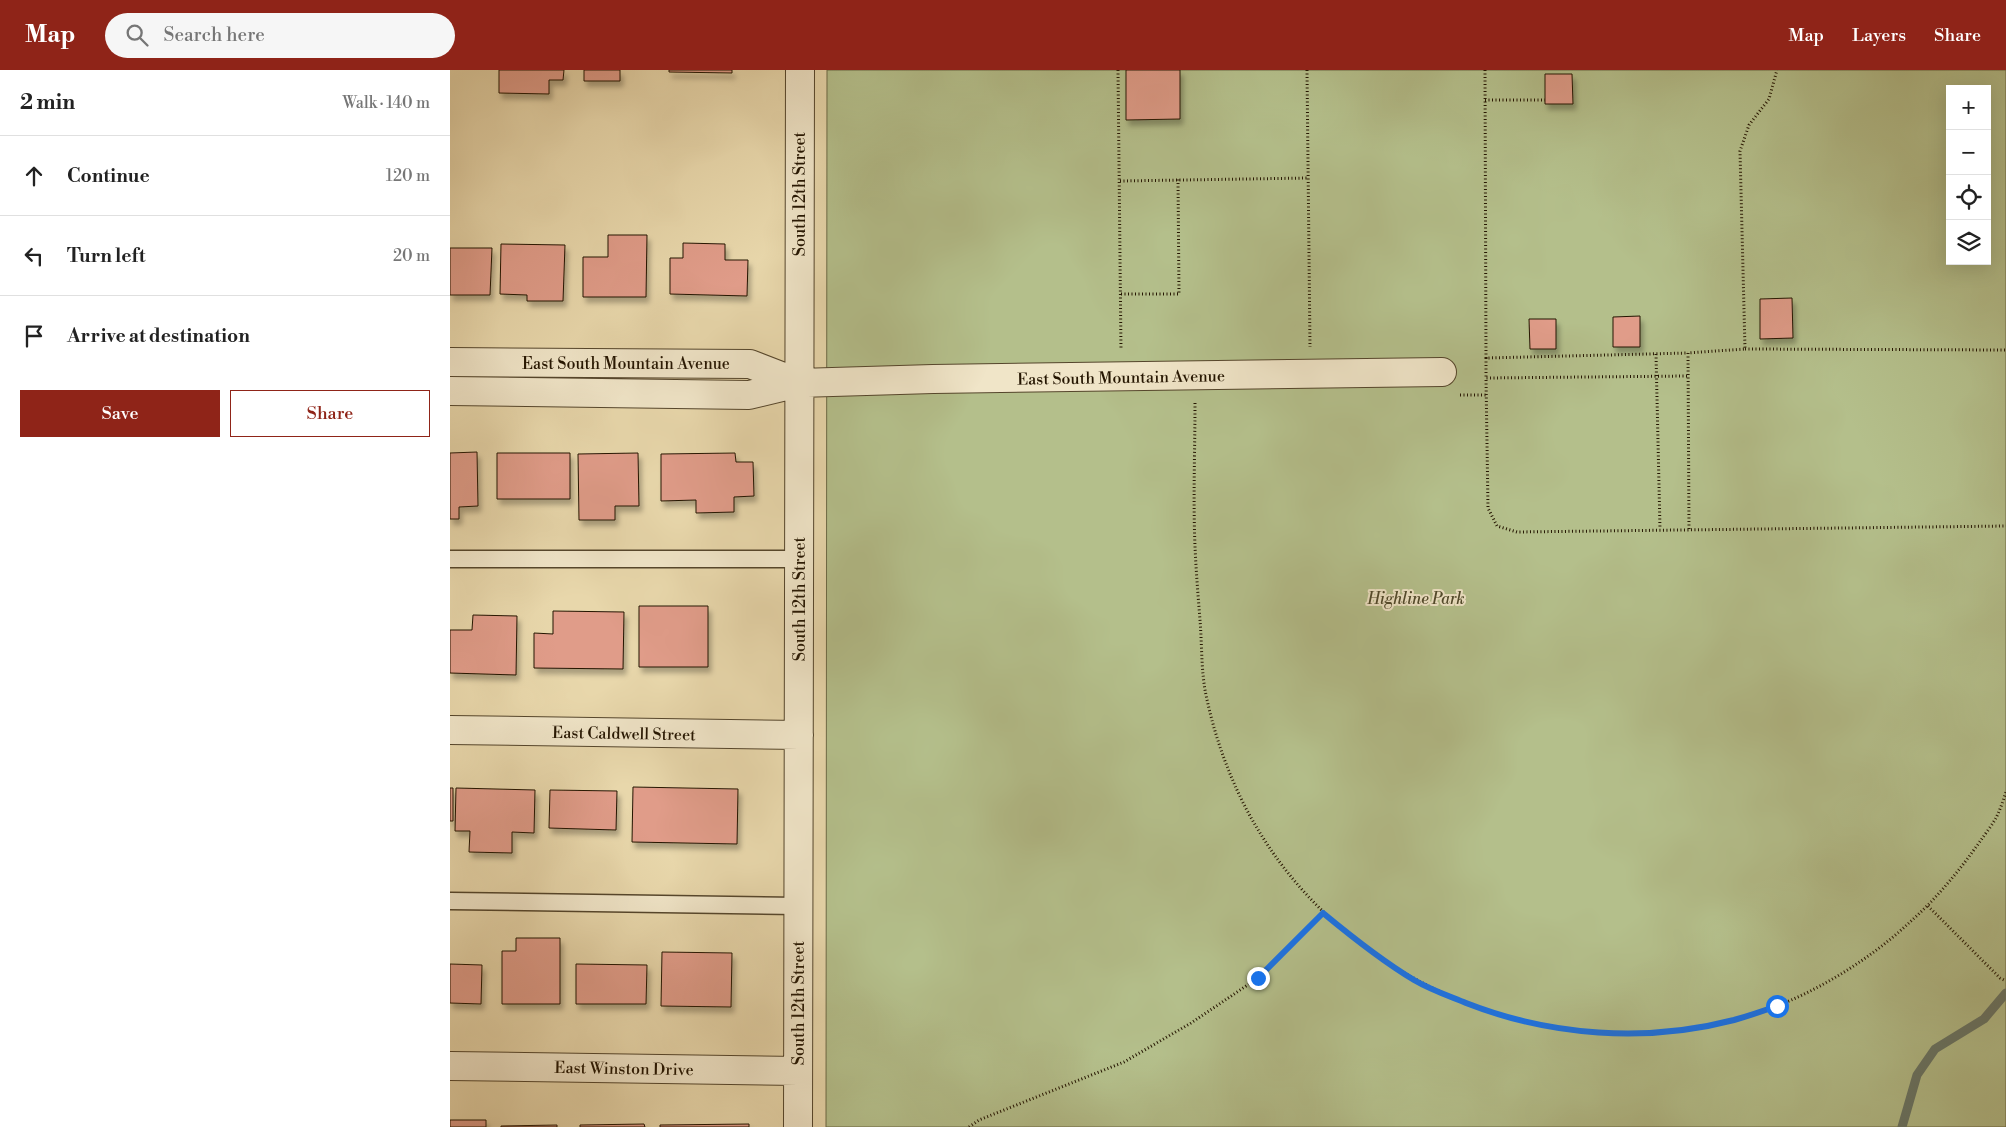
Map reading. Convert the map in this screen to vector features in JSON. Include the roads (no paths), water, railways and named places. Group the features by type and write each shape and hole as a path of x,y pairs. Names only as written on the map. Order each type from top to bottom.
{"street":[{"name":"South 12th Street","path":"798,1127 800,70"},
{"name":"East South Mountain Avenue","path":"450,362 750,364 799,383"},
{"name":"East South Mountain Avenue","path":"450,391 749,395 799,383 1442,372"},
{"name":"East Caldwell Street","path":"450,730 798,735"},
{"name":"East Winston Drive","path":"450,1066 798,1070"}],"lane":[{"path":"450,559 799,559"},
{"path":"450,901 798,906"}],"waterway":[{"path":"1902,1127 1917,1075 1935,1049 1984,1019 2006,993"}],"park label":[{"name":"Highline Park","path":"1416,598"}]}
